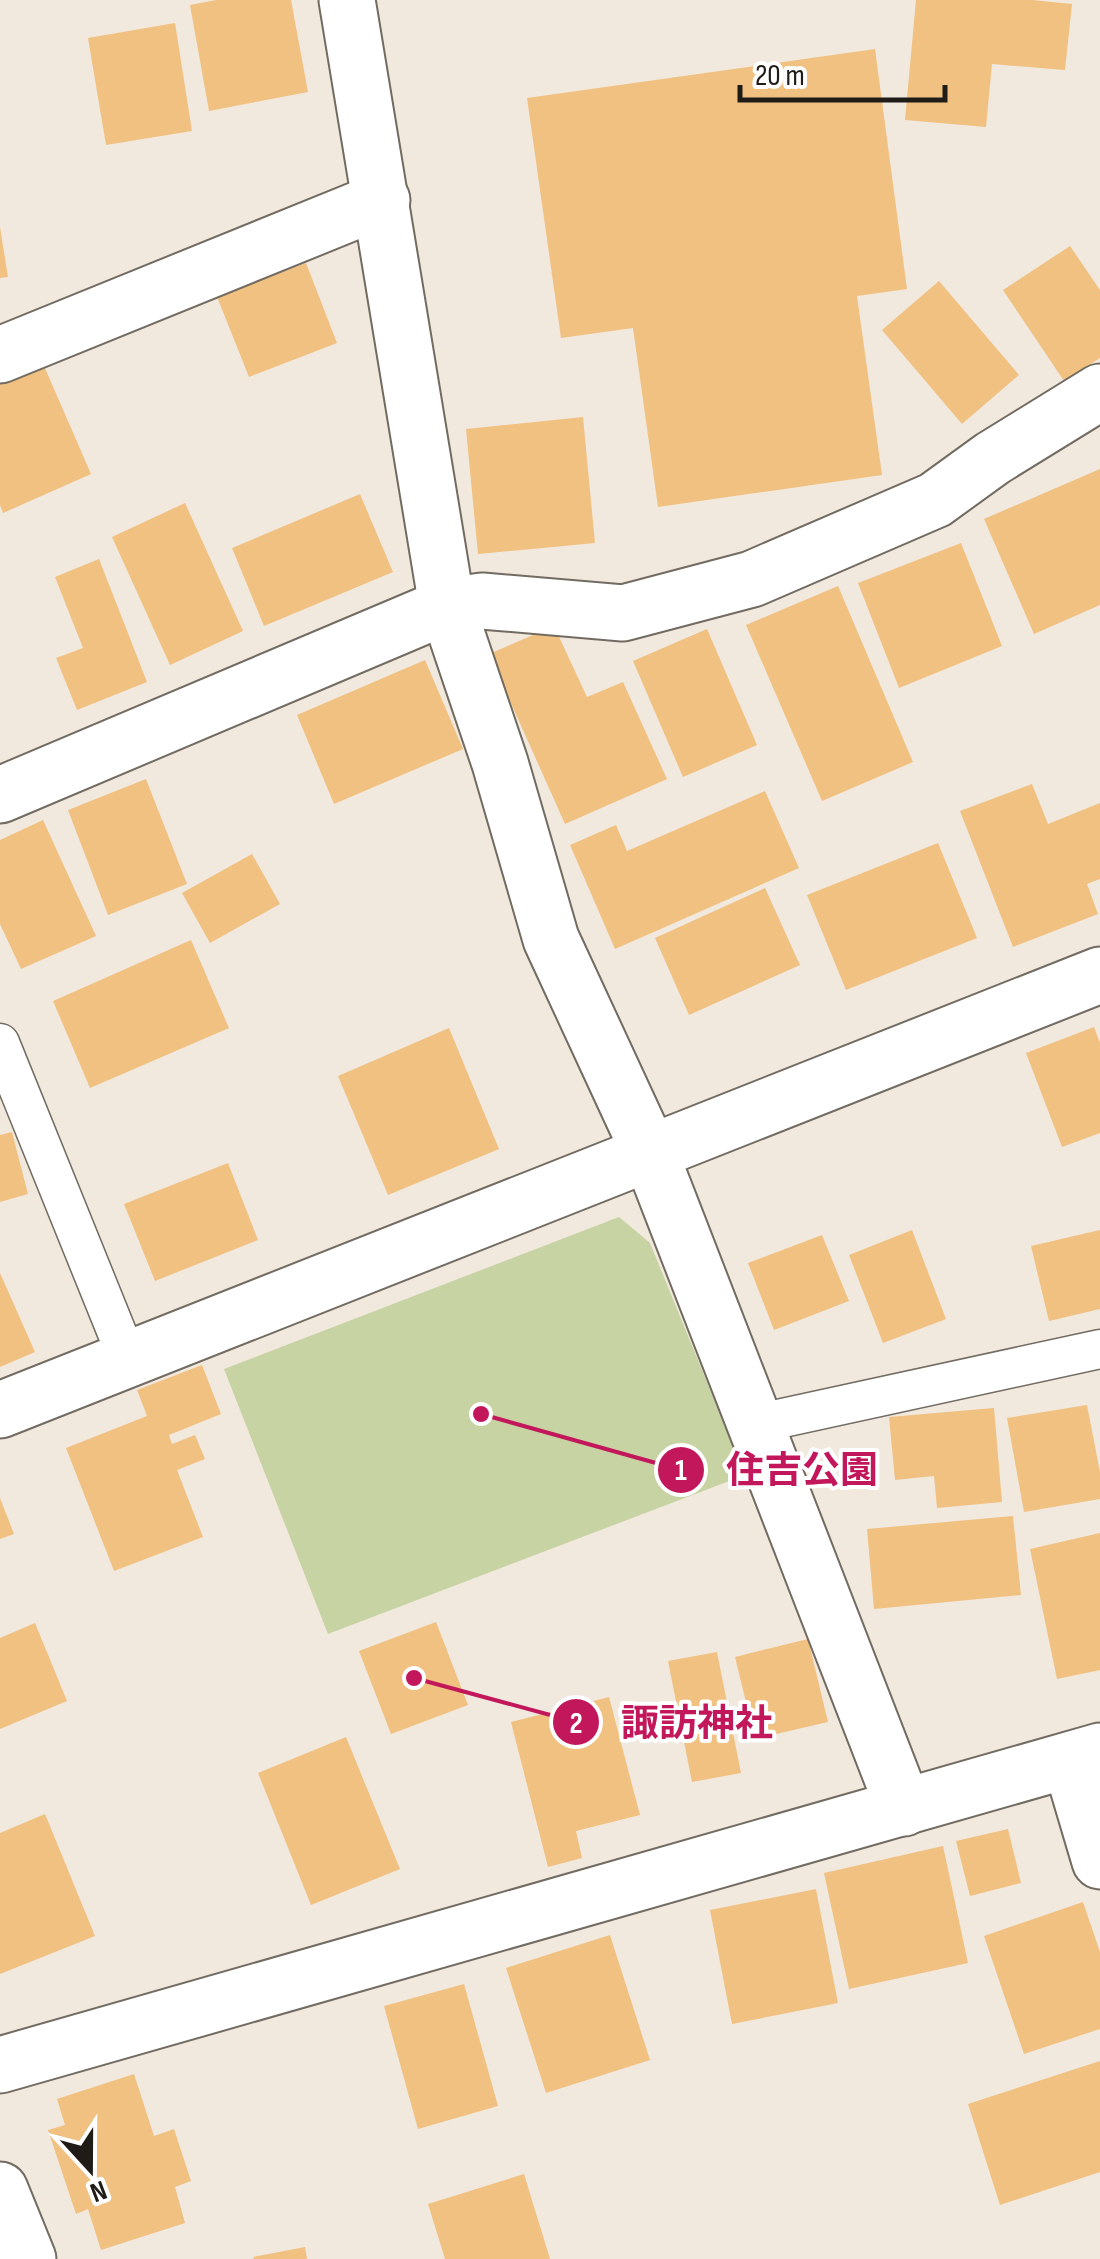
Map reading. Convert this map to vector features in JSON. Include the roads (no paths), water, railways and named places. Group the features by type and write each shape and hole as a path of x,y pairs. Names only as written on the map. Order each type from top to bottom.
{"street":[{"path":"347,0 447,606 500,764 550,939 650,1153 904,1808"},
{"path":"0,355 382,200"},
{"path":"0,795 447,606 482,601 622,613 752,579 934,500 993,458 1100,392"},
{"path":"0,1410 1100,975"},
{"path":"0,2066 1085,1756 1100,1861"},
{"path":"0,2190 28,2259"}],"lane":[{"path":"0,1043 128,1360"},
{"path":"755,1424 1100,1349"}],"place":[{"name":"住吉公園","path":"481,1414"},
{"name":"諏訪神社","path":"414,1678"}]}
